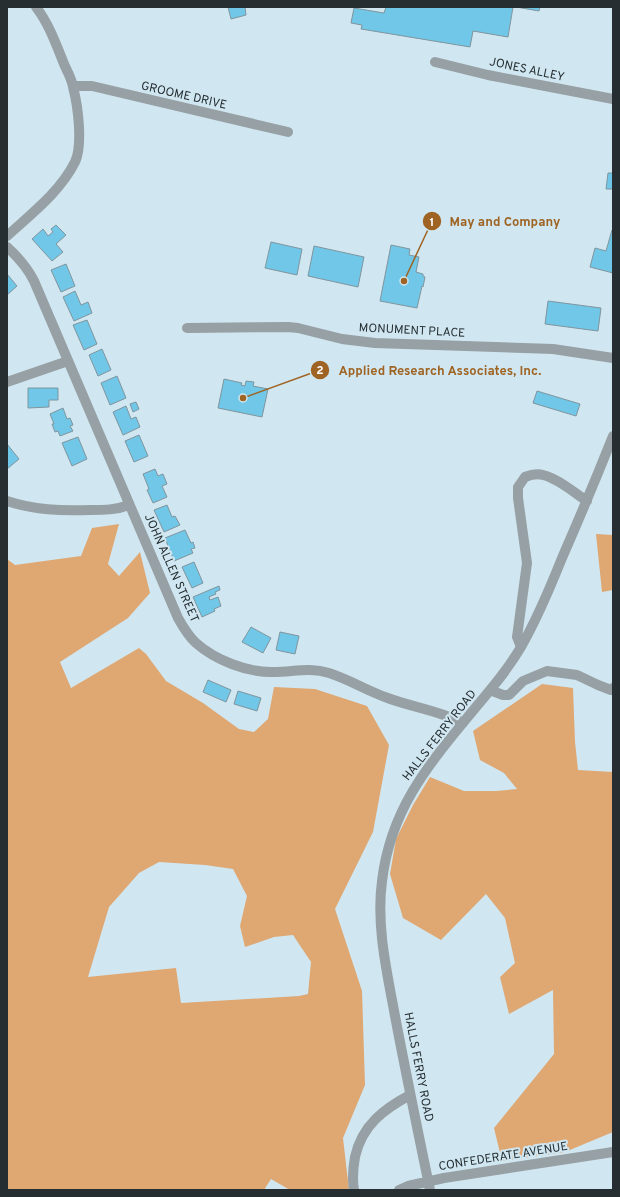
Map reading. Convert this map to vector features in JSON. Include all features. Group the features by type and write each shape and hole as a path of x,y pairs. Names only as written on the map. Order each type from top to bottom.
{"street":[{"path":"7,236 51,196 70,171 76,160 79,149 79,132 73,86 53,36 43,16 36,7"},
{"name":"JONES ALLEY","path":"436,62 488,75 613,99"},
{"name":"GROOME DRIVE","path":"73,86 92,86 288,132"},
{"name":"JOHN ALLEN STREET","path":"7,247 18,257 31,275 178,618 185,630 196,643 209,652 242,667 274,672 312,669 329,673 385,697 452,717 463,723"},
{"name":"MONUMENT PLACE","path":"187,328 288,327 349,340 375,343 553,349 613,358"},
{"path":"7,382 68,361"},
{"name":"HALLS FERRY ROAD","path":"430,1190 410,1095 383,946 380,900 381,882 390,841 403,807 413,788 426,769 490,690 521,647 545,598 613,436"},
{"path":"521,647 517,637 527,563 518,498 518,487 525,477 542,474 557,480 586,501"},
{"path":"7,501 38,509 66,511 117,510 129,506"},
{"path":"490,690 503,695 509,695 523,681 547,671 577,675 611,690 613,688"},
{"path":"354,1190 352,1175 353,1165 358,1147 365,1131 381,1113 410,1095"},
{"name":"CONFEDERATE AVENUE","path":"403,1188 444,1178 613,1152"}],"shaded area":[{"path":"119,524 108,564 119,576 140,552 150,593 128,618 60,662 71,688 139,648 146,654 166,681 203,703 239,729 254,732 268,719 274,687 315,689 367,706 389,745 373,832 335,909 362,991 365,1085 343,1138 349,1190 290,1190 271,1179 264,1190 7,1190 7,559 15,565 81,556 92,528","holes":["159,862 205,865 233,869 247,896 240,926 245,947 274,937 293,935 311,962 308,994 299,996 181,1003 176,968 88,977 109,907 139,873"]},
{"path":"596,534 613,535 613,590 602,592"},
{"path":"542,684 573,688 575,742 578,770 613,772 613,1132 565,1152 502,1161 494,1128 554,1054 553,990 509,1014 500,977 515,963 505,918 486,894 441,940 403,918 390,874 396,839 413,805 430,777 464,791 496,791 517,789 504,773 480,760 473,731"}],"building":[{"path":"228,7 245,7 246,15 231,19"},
{"path":"386,7 513,7 508,37 473,31 470,47 361,29 362,25 351,23 354,8 384,13"},
{"path":"516,7 540,7 539,11"},
{"path":"608,173 613,173 613,189 606,189"},
{"path":"56,225 66,235 56,244 63,252 52,261 32,239 43,229 48,236 53,232 51,229"},
{"path":"612,230 613,273 590,267 595,248 606,251"},
{"path":"271,242 302,249 297,275 265,268"},
{"path":"391,245 410,249 409,255 419,257 416,272 423,274 425,277 417,308 380,301"},
{"path":"314,246 364,257 358,287 308,276"},
{"path":"66,264 75,286 61,292 51,270"},
{"path":"7,274 17,286 7,295"},
{"path":"75,291 81,305 88,302 92,313 74,321 63,297"},
{"path":"548,301 601,308 598,331 545,324"},
{"path":"87,320 97,344 84,350 73,325"},
{"path":"102,349 111,370 98,376 89,355"},
{"path":"117,376 126,398 110,405 101,383"},
{"path":"224,379 242,383 241,385 245,386 246,381 254,382 253,386 268,389 262,417 218,408"},
{"path":"28,388 58,388 58,400 49,400 49,407 28,408"},
{"path":"537,391 580,404 576,416 533,403"},
{"path":"136,402 139,409 133,412 130,404"},
{"path":"126,406 131,419 136,417 140,427 123,435 113,412"},
{"path":"63,408 67,419 70,418 73,425 70,426 73,431 60,436 58,431 55,432 50,414"},
{"path":"139,435 148,456 134,462 125,441"},
{"path":"78,437 87,459 72,466 62,443"},
{"path":"7,444 19,459 7,469"},
{"path":"155,469 158,476 163,474 167,484 162,486 167,497 153,503 147,490 149,489 143,474"},
{"path":"167,505 172,517 175,516 180,525 164,532 154,510"},
{"path":"185,530 195,548 191,549 193,553 174,561 165,538"},
{"path":"194,562 203,583 192,588 182,567"},
{"path":"219,586 220,590 215,592 216,594 209,597 210,600 218,597 221,606 214,609 215,611 202,617 193,597"},
{"path":"251,627 271,638 263,653 242,642"},
{"path":"280,632 299,636 295,654 276,650"},
{"path":"208,680 231,690 226,702 203,692"},
{"path":"238,691 261,698 257,711 234,704"}],"place":[{"name":"May and Company","path":"404,281"},
{"name":"Applied Research Associates, Inc.","path":"243,398"}]}
